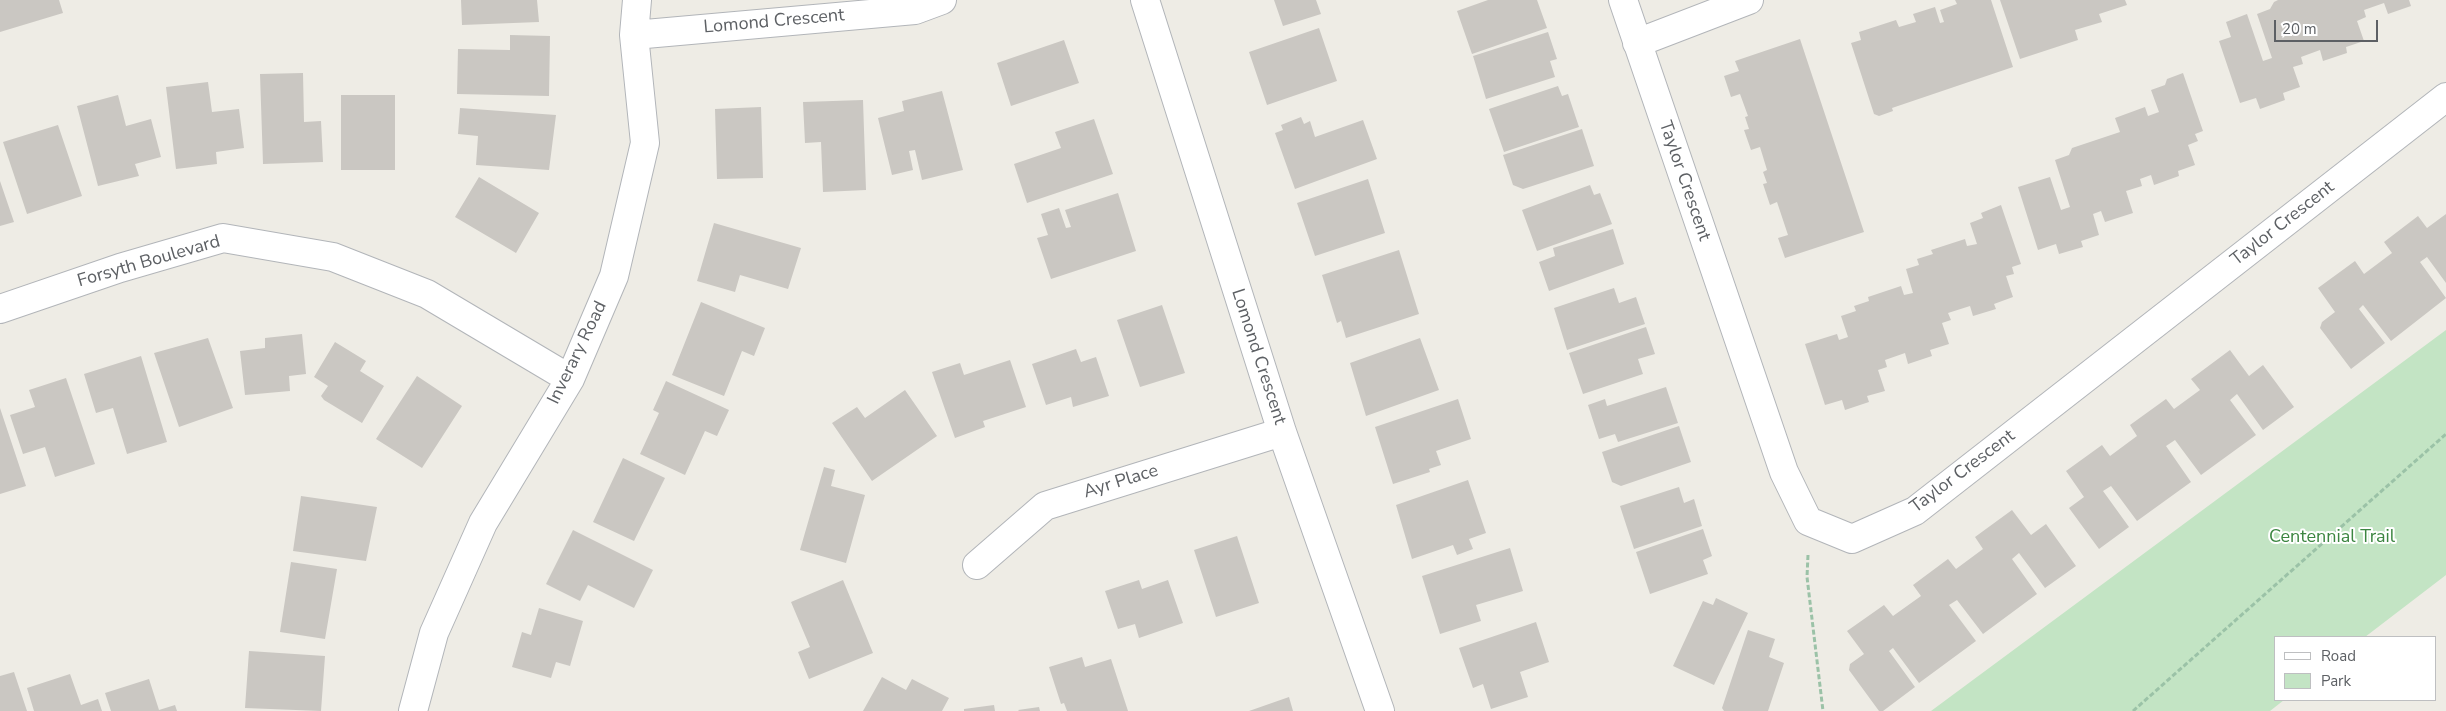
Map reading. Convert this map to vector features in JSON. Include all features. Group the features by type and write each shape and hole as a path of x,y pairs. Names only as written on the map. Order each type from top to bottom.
{"street":[{"name":"Inverary Road","path":"413,711 434,633 483,523 570,379 614,276 645,143 634,35 637,0"},
{"name":"Lomond Crescent","path":"634,35 915,10 942,0"},
{"name":"Lomond Crescent","path":"1145,0 1282,432 1380,711"},
{"name":"Taylor Crescent","path":"1624,0 1784,472 1808,521 1852,539 1915,511 2446,97"},
{"path":"1637,43 1749,0"},
{"name":"Forsyth Boulevard","path":"0,309 120,268 223,238 333,257 427,294 570,379"},
{"name":"Ayr Place","path":"977,565 1045,506 1282,432"}],"path":[{"path":"2133,711 2446,434"},
{"path":"1808,521 1808,577 1823,711"}],"green space":[{"name":"Centennial Trail","path":"2446,330 2446,575 2366,636 2274,636 2274,701 2283,701 2270,711 1931,711"}],"building":[{"path":"0,0 59,0 63,13 0,32"},
{"path":"461,0 537,0 539,22 462,25"},
{"path":"1274,0 1316,0 1321,14 1283,26"},
{"path":"1488,0 1537,0 1547,28 1472,54 1457,11"},
{"path":"1955,0 1991,0 2013,67 1892,108 1893,111 1879,116 1874,114 1851,43 1861,40 1859,32 1896,20 1899,27 1916,22 1913,14 1935,7 1940,23 1944,22 1940,10 1957,4"},
{"path":"2000,0 2125,0 2127,5 2099,14 2102,22 2075,30 2078,40 2020,59"},
{"path":"2278,0 2409,0 2411,6 2388,14 2384,3 2364,10 2366,17 2357,21 2364,41 2346,47 2347,53 2323,61 2320,50 2301,57 2303,64 2293,67 2300,87 2283,93 2285,100 2260,109 2256,98 2240,103 2219,41 2231,37 2226,22 2247,14 2263,61 2272,58 2257,14 2270,9 2274,2"},
{"path":"1319,28 1337,81 1267,105 1249,52"},
{"path":"1548,32 1557,59 1550,61 1555,77 1486,99 1473,56"},
{"path":"510,35 550,36 549,96 457,94 458,49 510,50"},
{"path":"1800,39 1864,232 1785,258 1778,238 1788,235 1777,202 1770,205 1763,184 1767,183 1763,172 1767,170 1760,147 1751,150 1744,130 1749,129 1745,117 1748,116 1740,94 1731,97 1724,76 1739,71 1735,61"},
{"path":"1064,40 1079,83 1011,106 997,63"},
{"path":"303,73 304,122 321,121 323,162 263,164 260,74"},
{"path":"2183,73 2203,131 2195,134 2198,141 2188,145 2195,165 2178,171 2179,176 2154,185 2151,175 2140,179 2142,186 2126,191 2133,213 2105,222 2101,211 2093,214 2099,235 2081,241 2083,247 2059,254 2056,244 2038,250 2018,187 2050,177 2061,210 2070,207 2055,160 2069,155 2072,148 2120,132 2115,118 2145,107 2148,116 2159,112 2151,90 2165,85 2167,79"},
{"path":"208,82 212,112 239,109 244,148 216,152 217,164 176,169 166,87"},
{"path":"1558,86 1562,96 1568,94 1579,127 1504,152 1489,109"},
{"path":"942,91 963,170 922,180 915,150 909,151 913,170 892,175 878,118 904,111 902,101"},
{"path":"118,95 126,126 151,119 161,157 135,164 139,176 98,186 77,106"},
{"path":"341,95 395,95 395,170 341,170"},
{"path":"863,100 866,190 823,192 821,142 805,143 803,102"},
{"path":"761,107 763,178 717,179 715,109"},
{"path":"460,108 556,115 549,170 476,165 478,136 458,134"},
{"path":"1301,117 1304,124 1310,121 1315,137 1363,120 1377,159 1295,189 1275,133 1283,130 1281,125"},
{"path":"1094,119 1113,174 1027,203 1014,164 1061,148 1055,132"},
{"path":"58,125 82,196 27,214 3,142"},
{"path":"1582,129 1594,166 1523,189 1513,185 1503,155"},
{"path":"479,177 539,213 516,253 455,217"},
{"path":"1368,179 1385,233 1315,256 1297,203"},
{"path":"0,181 14,222 0,226"},
{"path":"1590,185 1594,195 1600,193 1612,224 1537,251 1522,210"},
{"path":"1118,193 1136,251 1051,279 1037,238 1048,235 1041,214 1059,208 1066,228 1071,227 1065,210"},
{"path":"2001,205 2021,264 2012,267 2014,274 2006,276 2013,297 1994,304 1996,309 1973,316 1970,306 1948,313 1951,320 1942,323 1949,344 1930,350 1932,356 1908,364 1905,353 1885,360 1887,367 1878,370 1885,391 1867,396 1869,402 1845,410 1842,400 1825,405 1805,344 1837,334 1839,340 1848,337 1841,316 1856,311 1854,306 1869,301 1868,297 1901,286 1904,295 1913,293 1906,269 1919,265 1917,259 1933,254 1931,250 1965,239 1967,246 1977,244 1970,223 1983,218 1981,213"},
{"path":"2446,214 2446,283 2427,257 2420,262 2446,298 2391,341 2363,305 2359,309 2385,343 2351,369 2320,328 2322,322 2335,312 2318,288 2355,261 2364,274 2392,253 2384,242 2418,216 2427,228"},
{"path":"714,223 801,248 788,289 740,275 735,292 697,281"},
{"path":"1613,229 1624,264 1549,291 1539,262 1555,256 1553,248"},
{"path":"1399,250 1419,314 1346,338 1341,321 1337,323 1322,275"},
{"path":"1614,288 1619,303 1636,297 1645,324 1567,350 1554,308"},
{"path":"701,302 765,328 754,356 742,351 724,396 672,375"},
{"path":"1162,305 1185,373 1140,387 1117,320"},
{"path":"1646,327 1655,354 1638,359 1643,374 1583,394 1569,353"},
{"path":"302,334 306,374 289,376 290,391 245,395 240,351 265,348 265,338"},
{"path":"208,338 233,408 179,427 154,353"},
{"path":"1420,338 1439,390 1366,416 1350,363"},
{"path":"335,342 366,361 360,371 384,386 362,423 324,400 321,396 328,386 314,377"},
{"path":"1076,349 1081,362 1096,357 1109,396 1073,407 1071,397 1046,405 1032,364"},
{"path":"2230,350 2249,376 2263,365 2294,407 2263,430 2237,394 2230,400 2256,435 2201,475 2175,440 2166,446 2191,482 2137,521 2111,486 2103,491 2129,527 2099,549 2069,508 2084,497 2066,471 2102,445 2110,456 2137,436 2130,425 2166,399 2174,409 2200,390 2191,379"},
{"path":"141,356 167,442 127,454 113,408 96,413 84,374"},
{"path":"1010,360 1026,407 983,421 985,427 955,438 932,372 960,363 964,375"},
{"path":"417,376 462,406 422,468 376,439"},
{"path":"66,378 95,464 55,477 45,447 23,454 10,415 35,407 29,390"},
{"path":"666,381 729,410 717,436 705,431 685,475 640,454 659,413 653,410"},
{"path":"1666,387 1678,423 1618,442 1615,434 1599,439 1588,405 1605,399 1607,406"},
{"path":"905,390 937,436 872,481 832,423 857,407 865,418"},
{"path":"1458,399 1471,439 1436,451 1441,465 1429,469 1430,472 1393,484 1375,427"},
{"path":"0,408 26,486 0,494"},
{"path":"1679,426 1691,462 1621,486 1612,482 1602,452"},
{"path":"623,458 665,478 634,541 593,522"},
{"path":"824,467 835,470 831,486 865,495 846,563 800,550"},
{"path":"1468,480 1486,533 1469,539 1473,549 1457,555 1453,545 1412,559 1396,505"},
{"path":"1679,487 1684,503 1694,499 1702,526 1634,549 1620,506"},
{"path":"301,496 377,507 366,561 293,551"},
{"path":"2012,510 2031,535 2046,524 2076,566 2045,588 2019,553 2012,559 2037,594 1983,634 1957,600 1949,605 1976,641 1919,683 1893,648 1889,651 1915,687 1883,711 1879,711 1849,670 1850,664 1864,654 1847,631 1884,605 1893,616 1921,596 1913,585 1948,559 1956,569 1983,549 1975,537"},
{"path":"1703,529 1712,556 1703,560 1708,574 1650,594 1636,552"},
{"path":"573,530 653,570 634,608 588,585 580,601 546,584"},
{"path":"1237,536 1259,603 1216,617 1194,550"},
{"path":"1510,548 1523,591 1476,605 1481,621 1440,634 1422,576"},
{"path":"291,562 337,569 325,639 280,632"},
{"path":"843,580 873,653 809,679 798,652 810,647 791,602"},
{"path":"1139,580 1142,589 1168,580 1183,623 1139,638 1135,624 1118,629 1105,591"},
{"path":"1716,598 1748,613 1714,685 1673,666 1703,601 1713,605"},
{"path":"539,608 583,621 570,666 556,662 551,678 512,667 522,632 531,635"},
{"path":"1536,622 1549,662 1520,672 1528,697 1491,709 1483,684 1473,688 1459,648"},
{"path":"1748,630 1775,639 1769,657 1784,663 1768,711 1724,711 1722,708"},
{"path":"249,651 325,656 321,711 245,708"},
{"path":"1082,657 1085,667 1111,659 1128,711 1067,711 1064,703 1061,704 1049,667"},
{"path":"14,672 27,711 0,711 0,676"},
{"path":"70,674 81,705 98,699 102,711 34,711 27,688"},
{"path":"882,677 906,690 912,679 949,698 942,711 863,711"},
{"path":"149,679 159,710 175,705 177,711 111,711 105,693"},
{"path":"1289,697 1293,711 1249,711"},
{"path":"994,705 995,711 964,711 964,709"},
{"path":"1039,707 1040,711 1018,710"}]}
